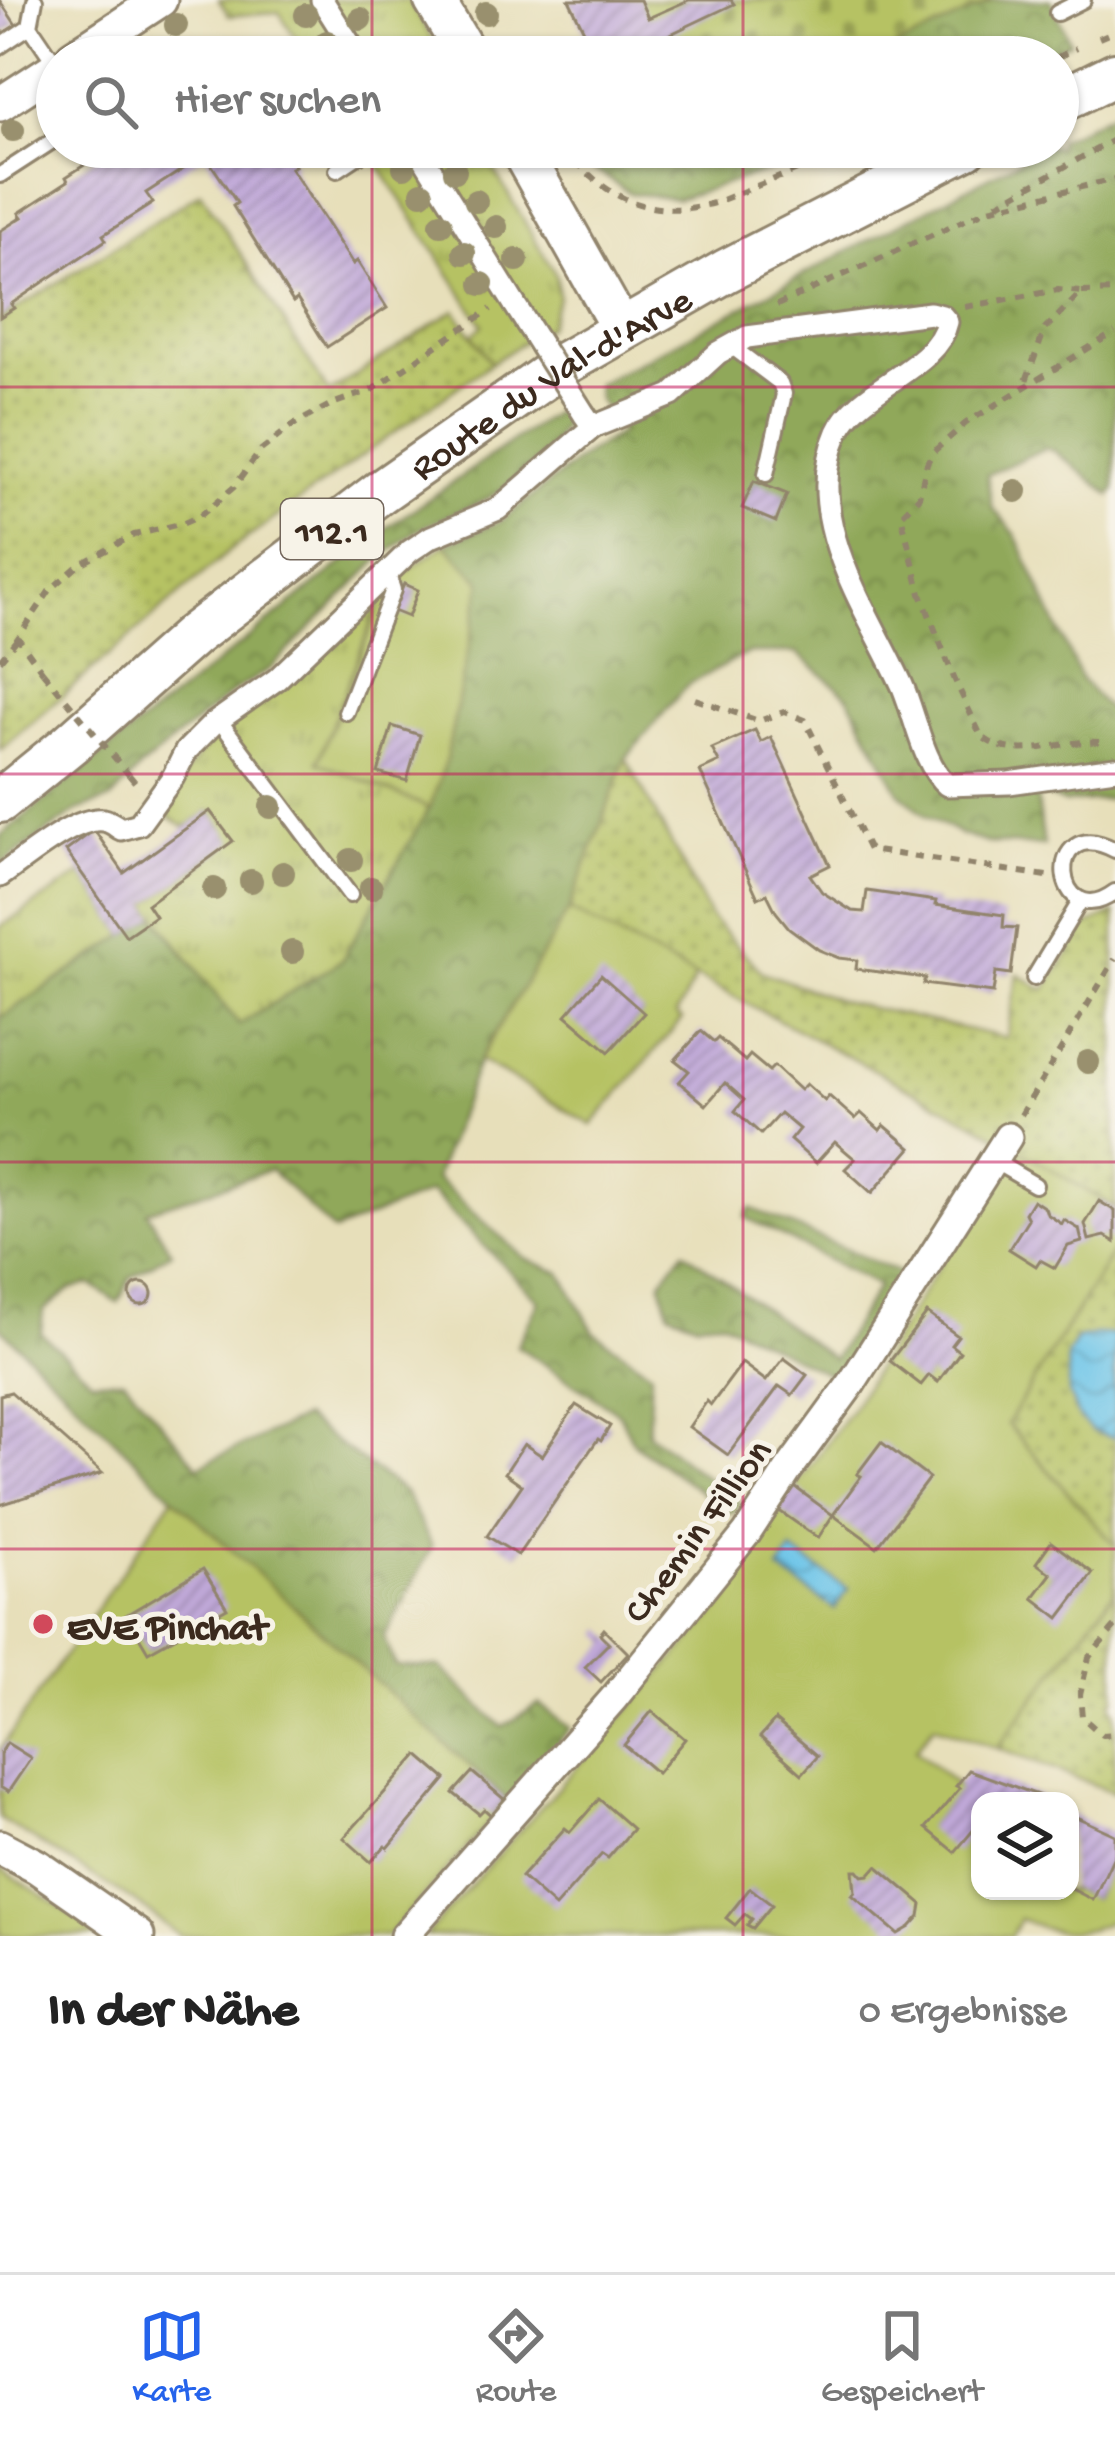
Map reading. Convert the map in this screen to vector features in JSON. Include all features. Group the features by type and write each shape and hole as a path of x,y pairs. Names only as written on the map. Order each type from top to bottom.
{"main road":[{"path":"434,0 455,36"},
{"path":"1079,92 1115,74"},
{"path":"531,168 622,330"},
{"name":"Route du Val-d'Arve","path":"0,801 193,635 379,493 565,363 726,271 926,168"}],"street":[{"path":"105,36 160,0"},
{"path":"322,0 345,36"},
{"path":"0,104 36,86"},
{"path":"430,168 589,421"},
{"path":"0,876 69,829 97,820 121,829 139,824 186,752 219,720 277,679 387,572 431,537 498,509 589,421 672,395 718,353 739,342 930,313 946,322 942,337 855,409 837,434 829,466 828,502 843,560 903,687 933,771 946,785 1010,783 1115,768"},
{"name":"Chemin Fillion","path":"404,1936 614,1698 746,1533 851,1384 1000,1149"},
{"path":"0,1846 137,1936"}],"lane":[{"path":"35,0 30,26 36,39"},
{"path":"1057,13 1083,0"},
{"path":"0,46 30,26"},
{"path":"0,175 36,152"},
{"path":"739,342 780,383 784,394 766,474"},
{"path":"346,712 393,590 387,572"},
{"path":"219,720 350,895"},
{"path":"1115,850 1099,842 1081,843 1066,855 1062,873 1069,890 1081,900 1100,902 1115,892"},
{"path":"1034,979 1081,900"},
{"path":"1000,1149 1035,1185"}],"path":[{"path":"1079,159 1115,139"},
{"path":"583,168 617,196 673,208 714,203 802,168"},
{"path":"739,342 751,324 779,303 989,208 1062,168"},
{"path":"989,208 1115,179"},
{"path":"930,313 1058,290 1115,291"},
{"path":"1025,385 1045,329 1082,292"},
{"path":"0,660 50,590 79,565 134,536 200,516 234,488 261,450 293,425 372,390 511,299"},
{"path":"1115,332 966,423 933,452 919,496 901,515 921,594 981,736 1021,752 1085,741 1115,746"},
{"path":"18,638 129,775"},
{"path":"695,699 760,721 784,712 806,720 869,850 1045,876 1062,873"},
{"path":"1000,1149 1115,958"},
{"path":"1115,1627 1090,1657 1080,1695 1082,1718 1102,1735 1115,1734"}],"green space":[{"path":"219,0 408,0 431,36 294,36 279,12 229,16"},
{"path":"589,0 994,0 920,36 607,36"},
{"path":"994,0 1051,0 1067,36 920,36"},
{"path":"1115,111 1115,489 1111,495 1045,448 987,475 992,507 1016,535 1081,680 1115,717 1115,799 1064,803 1036,791 1044,846 988,843 925,815 899,792 848,696 797,653 748,653 687,685 626,758 569,910 479,1060 435,1178 526,1259 561,1273 594,1332 651,1372 648,1433 740,1503 732,1514 634,1444 619,1413 517,1346 539,1301 430,1192 334,1232 270,1170 147,1211 171,1252 131,1277 118,1303 90,1284 70,1289 43,1311 41,1333 92,1380 124,1379 198,1466 303,1418 405,1493 432,1546 384,1638 395,1666 440,1667 502,1727 539,1704 570,1728 508,1801 414,1716 180,1936 137,1903 290,1605 0,1327 0,1018 155,916 239,1025 342,960 429,808 446,759 482,582 445,544 501,521 622,432 598,399 597,384 1005,168 1079,168 1079,129"},
{"path":"380,168 493,168 557,277 558,298 548,326 491,363 472,335 483,325"},
{"path":"592,168 778,168 677,199 630,193"},
{"path":"201,192 329,393 455,310 491,363 228,552 0,750 0,319"},
{"path":"561,408 568,417 554,439 557,444 513,482 484,501 413,533 382,557 271,668 235,690 142,766 112,799 77,811 0,865 0,836 388,527"},
{"path":"445,544 482,582 446,759 430,808 318,762 388,584"},
{"path":"365,607 373,607 375,613 318,762 430,808 342,960 239,1025 147,904 232,841 210,811 186,828 168,816 186,771 213,738 302,670"},
{"path":"626,758 710,917 762,972 841,1001 1006,1038 1018,974 1045,990 1086,926 1115,913 1115,1208 975,1123 569,910"},
{"path":"82,874 126,936 0,1018 0,927"},
{"path":"569,910 696,977 676,1015 682,1019 592,1125 479,1060"},
{"path":"1012,1145 1115,1208 1115,1248 1007,1424 1115,1545 1115,1591 997,1748 934,1725 915,1750 971,1797 971,1900 1079,1900 1079,1892 1093,1899 1115,1854 1115,1919 1068,1932 1020,1919 1011,1936 425,1936 727,1600 719,1592 852,1408"},
{"path":"751,1208 904,1275 839,1380 721,1320 695,1322 668,1311 661,1281 684,1251 833,1359 878,1286 745,1217"},
{"path":"1115,1248 1115,1545 1007,1424"},
{"path":"173,1497 508,1801 388,1936 180,1936 137,1903 0,1819 0,1750"},
{"path":"1115,1591 1115,1697 1111,1702 1115,1793 997,1748"},
{"path":"0,1868 105,1936 0,1936"}],"water":[{"path":"1115,1335 1115,1439 1092,1431 1078,1417 1069,1393 1067,1356 1077,1339"},
{"path":"792,1551 848,1589 834,1609 779,1570"}],"building":[{"path":"569,0 640,0 648,18 689,0 731,0 734,4 666,36 587,36"},
{"path":"0,1 16,25 0,35"},
{"path":"80,168 185,168 146,193 153,203 103,235 106,240 11,304 14,308 0,317 0,231 68,181 66,177"},
{"path":"214,168 291,168 387,308 327,347 233,206 237,203"},
{"path":"754,481 787,494 776,522 742,508"},
{"path":"404,584 418,590 408,617 393,611"},
{"path":"392,726 420,735 407,781 378,773"},
{"path":"755,730 761,742 771,737 830,865 810,875 822,892 852,911 864,912 867,891 1004,915 1003,927 1017,928 1011,974 996,972 993,993 856,969 857,960 819,950 789,928 767,894 758,898 700,771 719,762 712,749"},
{"path":"210,811 233,841 147,904 155,916 126,936 66,851 94,830 124,873"},
{"path":"601,975 644,1013 609,1052 566,1015"},
{"path":"701,1031 714,1042 718,1038 745,1061 750,1055 769,1071 774,1066 800,1090 806,1084 825,1101 829,1096 855,1119 861,1113 880,1130 884,1125 911,1148 872,1193 845,1169 855,1159 835,1142 816,1163 790,1140 799,1129 780,1113 761,1134 735,1111 744,1100 725,1083 706,1105 679,1082 689,1071 675,1060"},
{"path":"1033,1200 1062,1224 1064,1220 1079,1229 1082,1242 1068,1246 1055,1268 1040,1260 1036,1266 1009,1249 1028,1219 1025,1213"},
{"path":"1099,1201 1115,1211 1115,1242 1105,1236 1089,1240 1085,1224"},
{"path":"141,1283 152,1294 141,1305 130,1294"},
{"path":"927,1313 958,1336 951,1345 960,1352 938,1382 929,1375 921,1385 890,1361"},
{"path":"784,1358 807,1375 792,1395 779,1386 728,1455 689,1427 742,1363 766,1381"},
{"path":"11,1392 102,1473 0,1505 0,1395"},
{"path":"576,1405 610,1426 518,1555 487,1536 522,1485 505,1473 524,1444 542,1456"},
{"path":"881,1442 929,1478 877,1547 833,1515"},
{"path":"792,1485 833,1515 818,1538 775,1508"},
{"path":"1051,1542 1093,1573 1059,1618 1033,1598 1051,1574 1036,1563"},
{"path":"203,1569 227,1608 148,1652 126,1615"},
{"path":"604,1629 628,1653 601,1682 585,1667 609,1643 600,1634"},
{"path":"652,1711 685,1739 657,1773 624,1745"},
{"path":"775,1720 818,1756 802,1774 760,1737"},
{"path":"7,1743 31,1758 8,1792 0,1787 0,1754"},
{"path":"418,1755 446,1779 371,1862 344,1838"},
{"path":"969,1770 1029,1792 971,1792 971,1833 955,1852 926,1828 960,1788 956,1786"},
{"path":"472,1772 505,1800 492,1816 484,1809 479,1814 453,1793"},
{"path":"599,1799 633,1829 608,1858 602,1854 555,1907 521,1877"},
{"path":"1079,1818 1115,1835 1115,1854 1093,1900 1079,1893"},
{"path":"877,1866 922,1904 920,1916 898,1934 852,1895 853,1870 869,1875"},
{"path":"750,1888 772,1905 753,1928 747,1925 752,1919 745,1914 735,1925 726,1918"}],"place":[{"name":"EVE Pinchat","path":"43,1624"}]}
